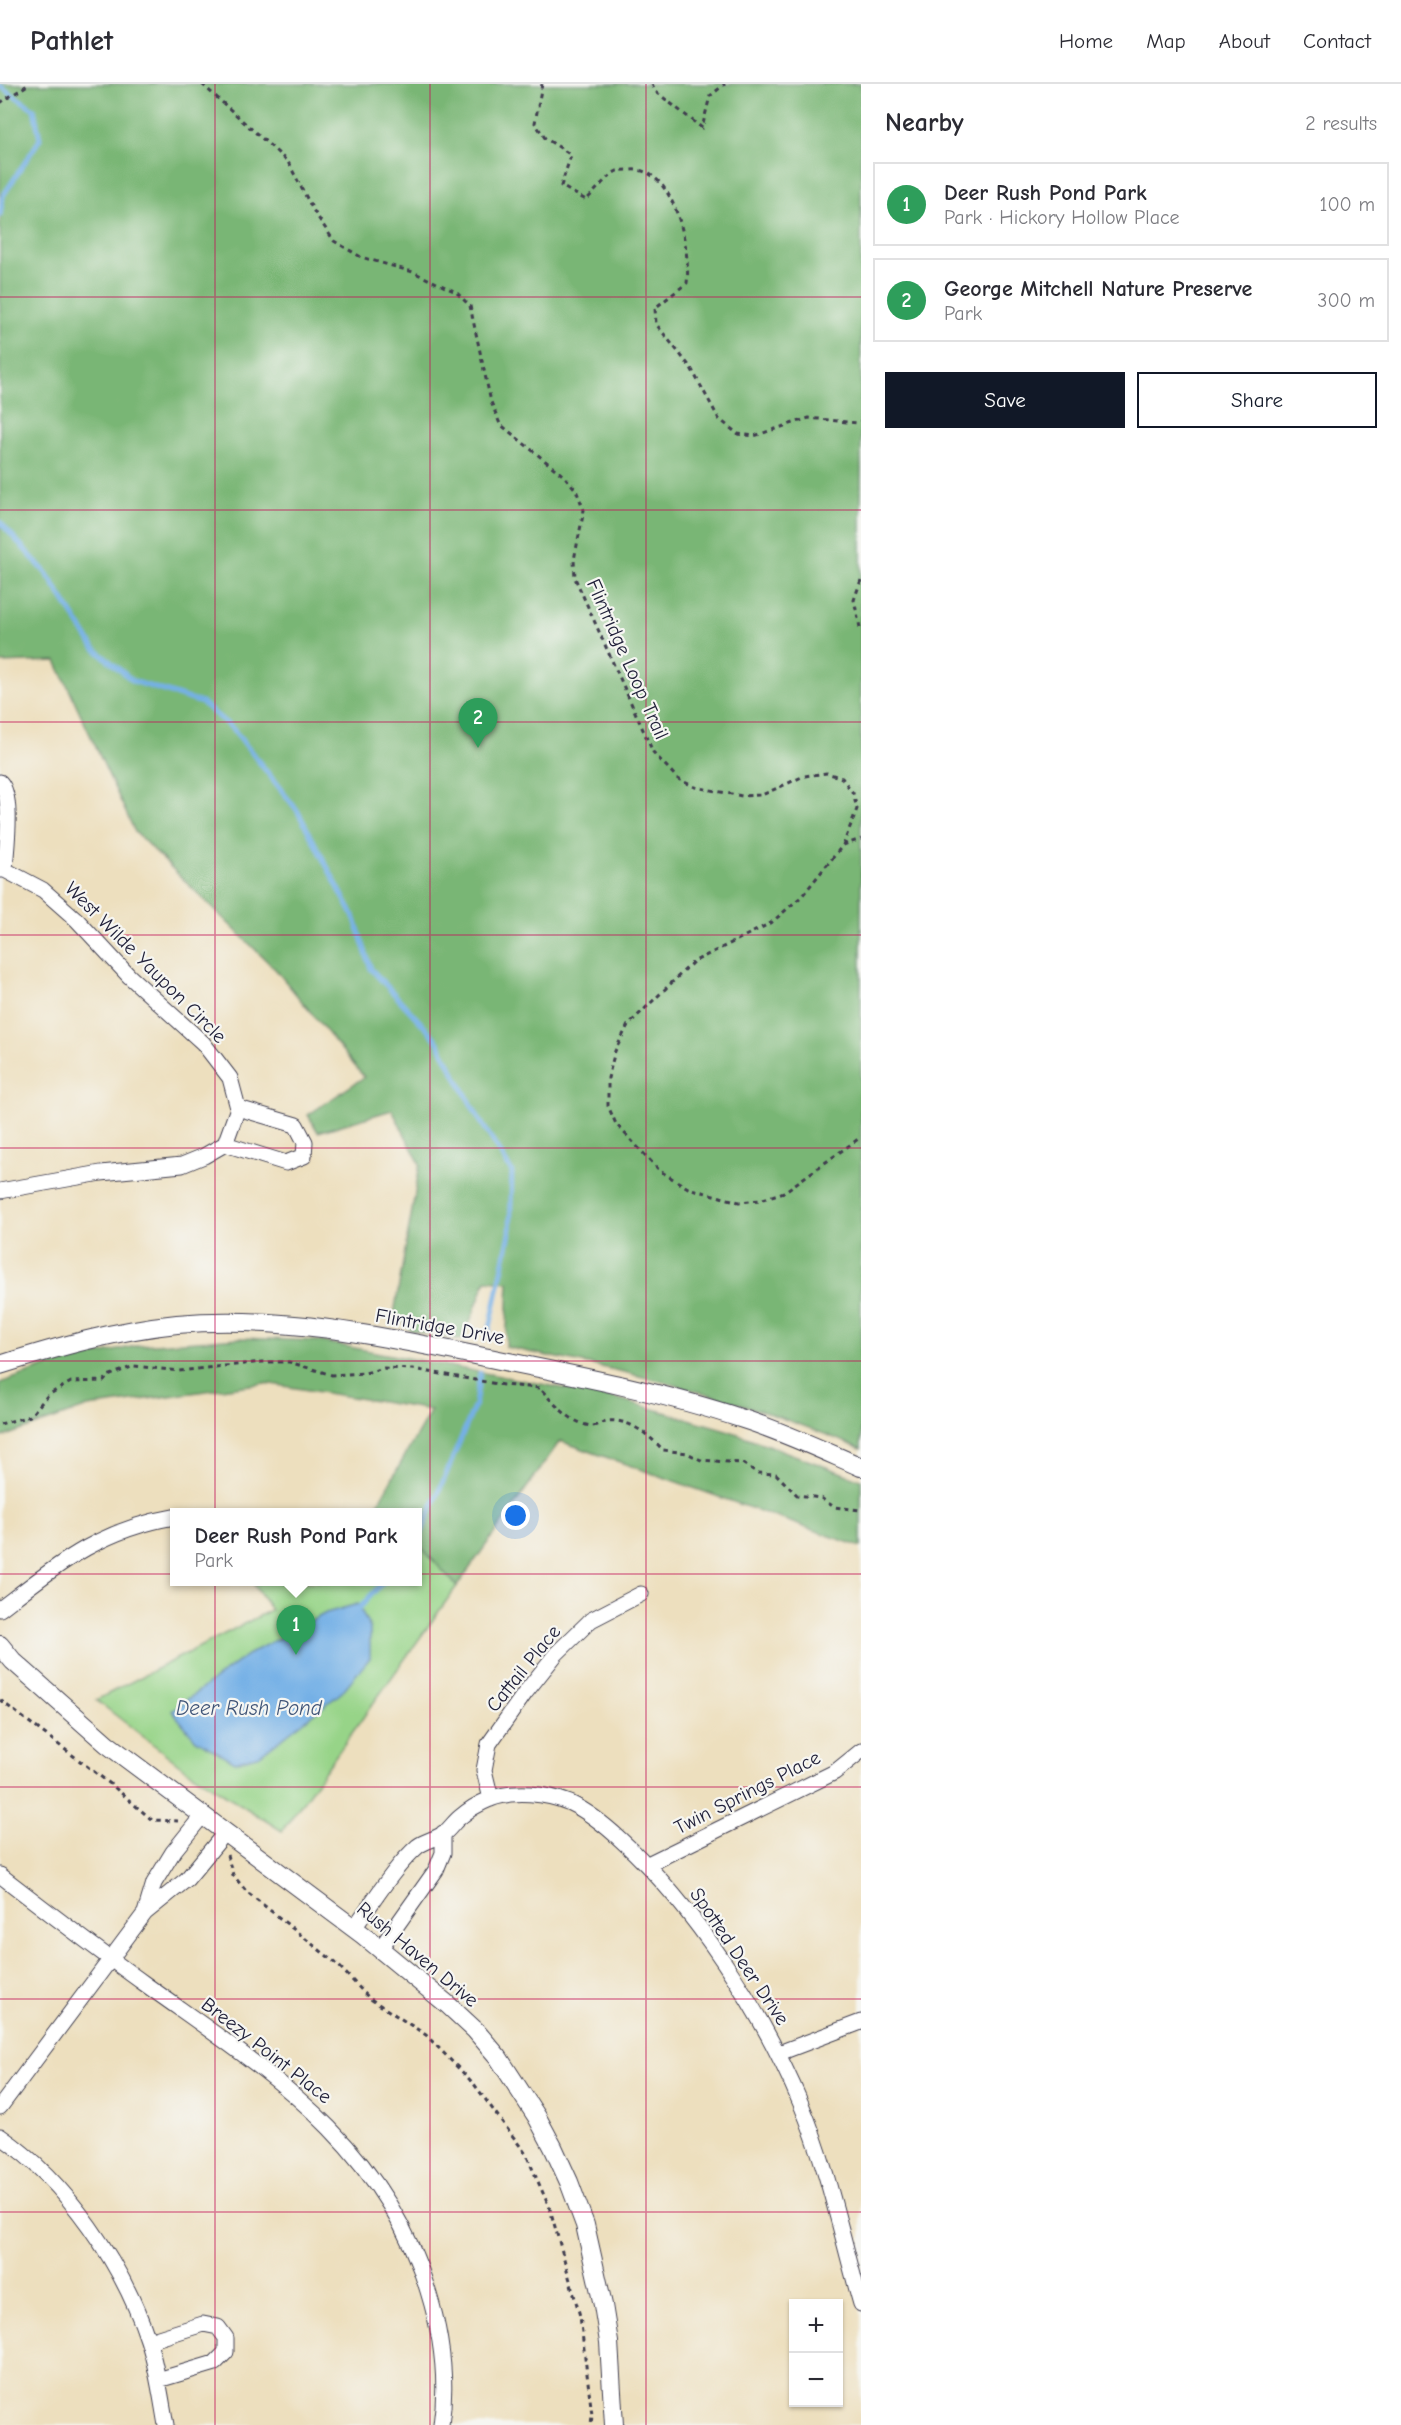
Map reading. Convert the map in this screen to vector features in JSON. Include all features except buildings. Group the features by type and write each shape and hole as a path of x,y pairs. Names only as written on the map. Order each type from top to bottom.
{"street":[{"path":"0,782 6,788 8,805 2,870"},
{"name":"West Wilde Yaupon Circle","path":"2,870 43,890 76,920 129,976 203,1043 230,1078 238,1108"},
{"path":"0,1191 101,1173 182,1165 225,1144 238,1108 296,1125 305,1142 304,1156 286,1163 225,1144"},
{"name":"Flintridge Drive","path":"0,1365 59,1347 177,1324 266,1322 310,1326 445,1349 600,1380 741,1418 795,1437 861,1467"},
{"path":"0,1609 51,1570 91,1544 126,1528 170,1518"},
{"name":"Cattail Place","path":"491,1799 484,1770 489,1744 525,1694 556,1654 591,1620 641,1594"},
{"name":"Rush Haven Drive","path":"0,1645 13,1661 197,1822 380,1948 447,2004 475,2030 498,2057 553,2148 585,2225 609,2342 614,2425"},
{"name":"Twin Springs Place","path":"648,1864 825,1777 861,1751"},
{"name":"Spotted Deer Drive","path":"354,1928 392,1876 419,1846 443,1833 459,1817 491,1799 524,1794 547,1796 569,1803 587,1813 648,1864 686,1911 733,1977 779,2053 803,2107 825,2174 857,2277 861,2304"},
{"path":"145,1913 154,1883 173,1852 197,1822"},
{"path":"380,1948 435,1870 443,1853 443,1833"},
{"path":"0,2107 145,1913 188,1879 220,1839"},
{"name":"Breezy Point Place","path":"0,1875 109,1959 293,2092 351,2150 379,2186 407,2235 421,2268 434,2310 442,2350 446,2387 441,2425"},
{"path":"779,2053 861,2022"},
{"path":"0,2136 19,2149 56,2186 88,2225 131,2297 149,2341 166,2425"},
{"path":"149,2341 203,2324 218,2327 226,2338 225,2352 215,2363 158,2380"}],"path":[{"path":"0,103 29,84"},
{"name":"Flintridge Loop Trail","path":"202,84 288,162 313,210 334,241 361,257 413,272 456,292 470,306 491,402 500,424 565,477 576,490 584,510 574,560 575,579 653,752 678,779 695,787 742,796 762,795 804,776 827,773 842,778 853,793 857,809 843,845 802,896 771,923 693,963 628,1025 615,1052 608,1078 608,1106 616,1124 660,1171 688,1188 739,1202 760,1200 784,1192 861,1137"},
{"path":"542,84 544,85 535,123 545,138 571,155 561,186 586,200 617,171 637,169 650,175 668,192 682,225 689,267 687,284 655,308 656,324 691,368 719,419 738,434 754,436 809,418 857,423 861,421"},
{"path":"652,84 656,91 702,128 710,96 726,84"},
{"path":"861,580 854,600 861,632"},
{"path":"843,845 861,838"},
{"path":"0,1424 30,1416 48,1395 71,1382 104,1381 108,1376 134,1366 179,1371 262,1362 289,1362 332,1375 365,1373 384,1368 413,1369 502,1385 540,1388 565,1415 593,1426 606,1421 625,1421 653,1439 663,1450 687,1453 701,1460 742,1463 758,1473 776,1474 797,1495 821,1498 834,1507 861,1510"},
{"path":"0,1700 113,1786 152,1820 197,1822"},
{"path":"220,1839 233,1875 246,1891 338,1965 369,1998 426,2035 474,2084 526,2154 549,2209 580,2316 592,2415 591,2425"}],"green space":[{"path":"0,84 861,84 861,1449 722,1398 619,1371 506,1347 509,1282 486,1280 463,1340 412,1331 394,1314 420,1164 392,1110 318,1132 308,1115 364,1077 276,970 135,832 56,661 0,663"},
{"path":"240,1338 318,1341 619,1399 730,1431 861,1480 861,1547 560,1441 457,1586 422,1548 422,1508 384,1508 378,1503 431,1410 265,1383 88,1407 0,1438 0,1383 48,1366 140,1345"},
{"path":"422,1548 457,1586 282,1831 185,1769 96,1700 271,1610 255,1586 422,1586"}],"water":[{"name":"Deer Rush Pond","path":"358,1604 370,1628 370,1658 341,1693 260,1755 235,1762 196,1740 172,1711 247,1655 326,1613"}],"waterway":[{"path":"0,86 34,109 40,139 3,196 0,215"},
{"path":"0,522 47,574 94,648 133,681 202,703 233,729 297,810 355,919 371,969 436,1039 478,1117 512,1172 510,1233 488,1337"},
{"path":"422,1531 475,1405 480,1373"},
{"path":"356,1612 379,1586"}],"place":[{"name":"George Mitchell Nature Preserve","path":"478,748"},
{"name":"Deer Rush Pond Park","path":"296,1655"}]}
